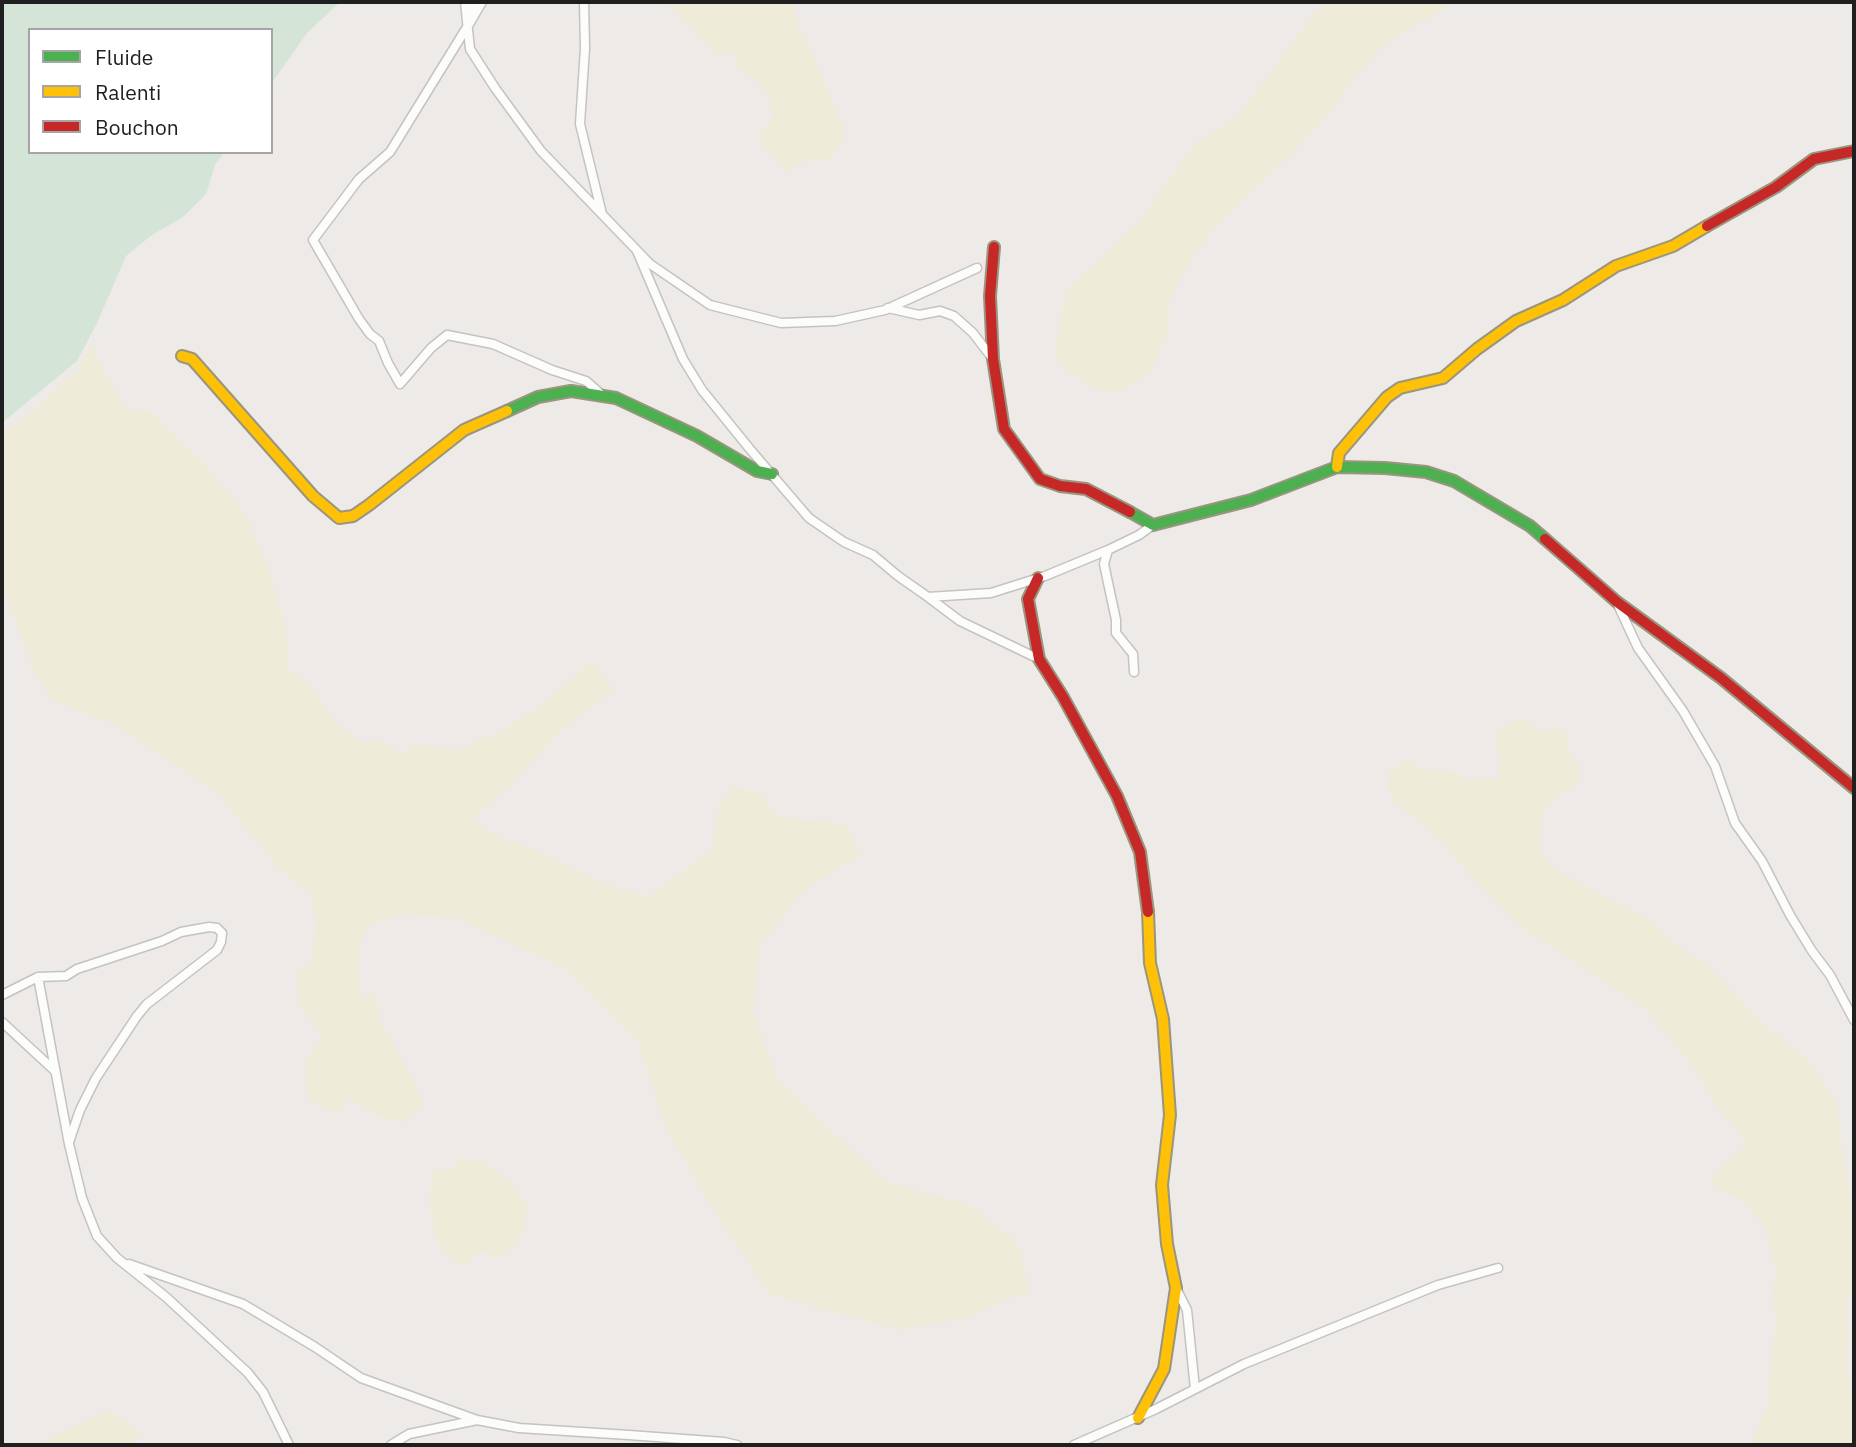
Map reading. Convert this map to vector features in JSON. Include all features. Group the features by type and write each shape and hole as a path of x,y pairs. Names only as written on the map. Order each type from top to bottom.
{"street":[{"path":"465,2 470,49 541,151 650,264 710,305 781,323 835,321 888,308 977,268"},
{"path":"468,26 474,2"},
{"path":"482,2 390,152 359,179 313,240 359,319 379,341 400,384 431,348 447,335 494,344 586,382 604,397"},
{"path":"584,2 580,124 603,217"},
{"path":"1337,467 1339,453 1387,397 1400,388 1443,378 1516,321 1563,300 1616,266 1672,246 1776,187 1814,159 1854,151"},
{"path":"994,247 990,296 993,359 1004,429 1040,478 1060,486 1086,489 1153,525"},
{"path":"637,251 683,359 702,390 809,518 844,542 873,555 960,621 1039,659"},
{"path":"888,308 919,315 940,311 954,316 974,333 993,359"},
{"path":"181,356 192,359 313,496 339,518 353,516 464,430 538,397 571,391 615,398 697,436 757,471 772,474"},
{"path":"928,597 991,593 1038,578 1108,550 1153,525 1251,500 1337,467 1385,467 1426,472 1454,481 1530,526 1617,602 1721,678 1854,788"},
{"path":"1108,550 1104,564 1116,620 1116,633 1133,653 1134,672"},
{"path":"1038,578 1028,599 1039,659 1117,796 1140,852 1147,893 1150,963 1163,1019 1170,1115 1162,1185 1167,1244 1176,1288 1187,1310 1195,1389"},
{"path":"1617,602 1638,648 1683,710 1715,766 1735,823 1762,861 1790,915 1830,975 1854,1020"},
{"path":"2,995 38,977 66,976 77,968 162,941 181,932 209,927 217,928 222,933 216,950 147,1004 137,1016 89,1091 69,1144"},
{"path":"38,977 69,1144 88,1218 107,1249 166,1297 248,1373 263,1392 289,1445"},
{"path":"2,1022 55,1071"},
{"path":"120,1260 243,1304 361,1378 477,1420 520,1428 629,1434 737,1445"},
{"path":"1074,1445 1138,1418 1244,1364 1438,1285 1498,1268"},
{"path":"1138,1418 1164,1369 1176,1288"},
{"path":"391,1445 409,1434 477,1420"}],"shaded area":[{"path":"665,2 793,2 798,27 812,51 830,99 842,122 844,137 831,159 806,161 788,172 767,152 757,137 773,118 769,96 757,82 736,67 736,54 715,53"},
{"path":"1327,2 1456,2 1387,42 1364,66 1327,116 1289,157 1214,229 1191,260 1170,298 1168,328 1150,374 1115,394 1089,386 1054,360 1065,292 1142,219 1194,144 1238,116 1314,14"},
{"path":"91,343 102,368 127,409 151,412 208,467 246,516 268,566 288,638 288,670 302,676 338,724 361,743 380,740 403,755 414,743 452,751 500,732 544,704 592,660 614,690 567,725 508,787 471,820 495,835 557,859 594,879 647,897 711,852 718,809 732,786 761,794 776,817 846,824 860,856 808,886 762,943 753,1010 777,1078 883,1180 969,1205 1017,1242 1030,1290 964,1319 900,1330 771,1295 711,1205 665,1126 639,1043 564,968 456,918 400,914 368,926 360,945 359,974 362,993 366,998 371,992 376,996 379,1021 389,1034 424,1102 404,1123 377,1115 352,1100 347,1100 341,1110 330,1111 308,1099 306,1061 323,1035 300,1007 296,973 311,961 317,924 309,891 279,869 217,793 114,724 51,700 34,671 4,589 2,430 16,425 80,368"},
{"path":"1518,720 1528,722 1538,731 1547,733 1553,725 1566,732 1569,753 1579,764 1578,784 1548,804 1543,811 1540,835 1542,854 1557,870 1644,917 1661,930 1664,937 1708,966 1773,1033 1794,1047 1817,1071 1836,1102 1854,1228 1854,1295 1845,1297 1849,1329 1846,1363 1853,1408 1852,1445 1750,1445 1766,1409 1776,1318 1772,1295 1776,1268 1763,1225 1741,1199 1723,1193 1709,1180 1747,1143 1716,1105 1698,1073 1645,1008 1559,951 1531,936 1477,883 1447,848 1416,818 1396,805 1388,789 1389,772 1408,758 1420,768 1454,772 1468,780 1482,777 1492,780 1499,777 1500,754 1495,744 1496,732"},
{"path":"459,1158 480,1160 508,1180 529,1207 520,1241 495,1260 487,1252 477,1253 464,1268 442,1251 434,1230 429,1200 433,1169 452,1170"},
{"path":"109,1410 141,1432 134,1445 35,1445"}],"green space":[{"path":"2,2 340,2 307,33 273,81 273,28 28,28 28,154 223,154 215,165 206,194 183,217 152,235 126,256 77,361 2,423"}],"traffic: fast":[{"path":"507,411 538,397 571,391 616,398 697,436 757,471 772,474"},
{"path":"1130,512 1153,525 1251,500 1337,467 1385,468 1426,472 1454,481 1530,526 1545,539"}],"traffic: slow":[{"path":"1337,467 1339,453 1387,397 1400,388 1443,378 1516,321 1563,300 1616,266 1673,246 1707,226"},
{"path":"182,356 192,359 313,496 339,518 353,516 369,505 464,430 507,411"},
{"path":"1138,1418 1164,1369 1176,1288 1167,1244 1162,1185 1170,1115 1163,1019 1150,963 1148,912"}],"traffic: jam":[{"path":"1707,226 1776,187 1814,159 1854,151"},
{"path":"994,247 990,296 993,359 1004,429 1040,479 1060,486 1086,489 1130,512"},
{"path":"1545,539 1617,602 1721,678 1854,788"},
{"path":"1038,578 1028,599 1039,659 1117,796 1140,852 1148,912"}]}
